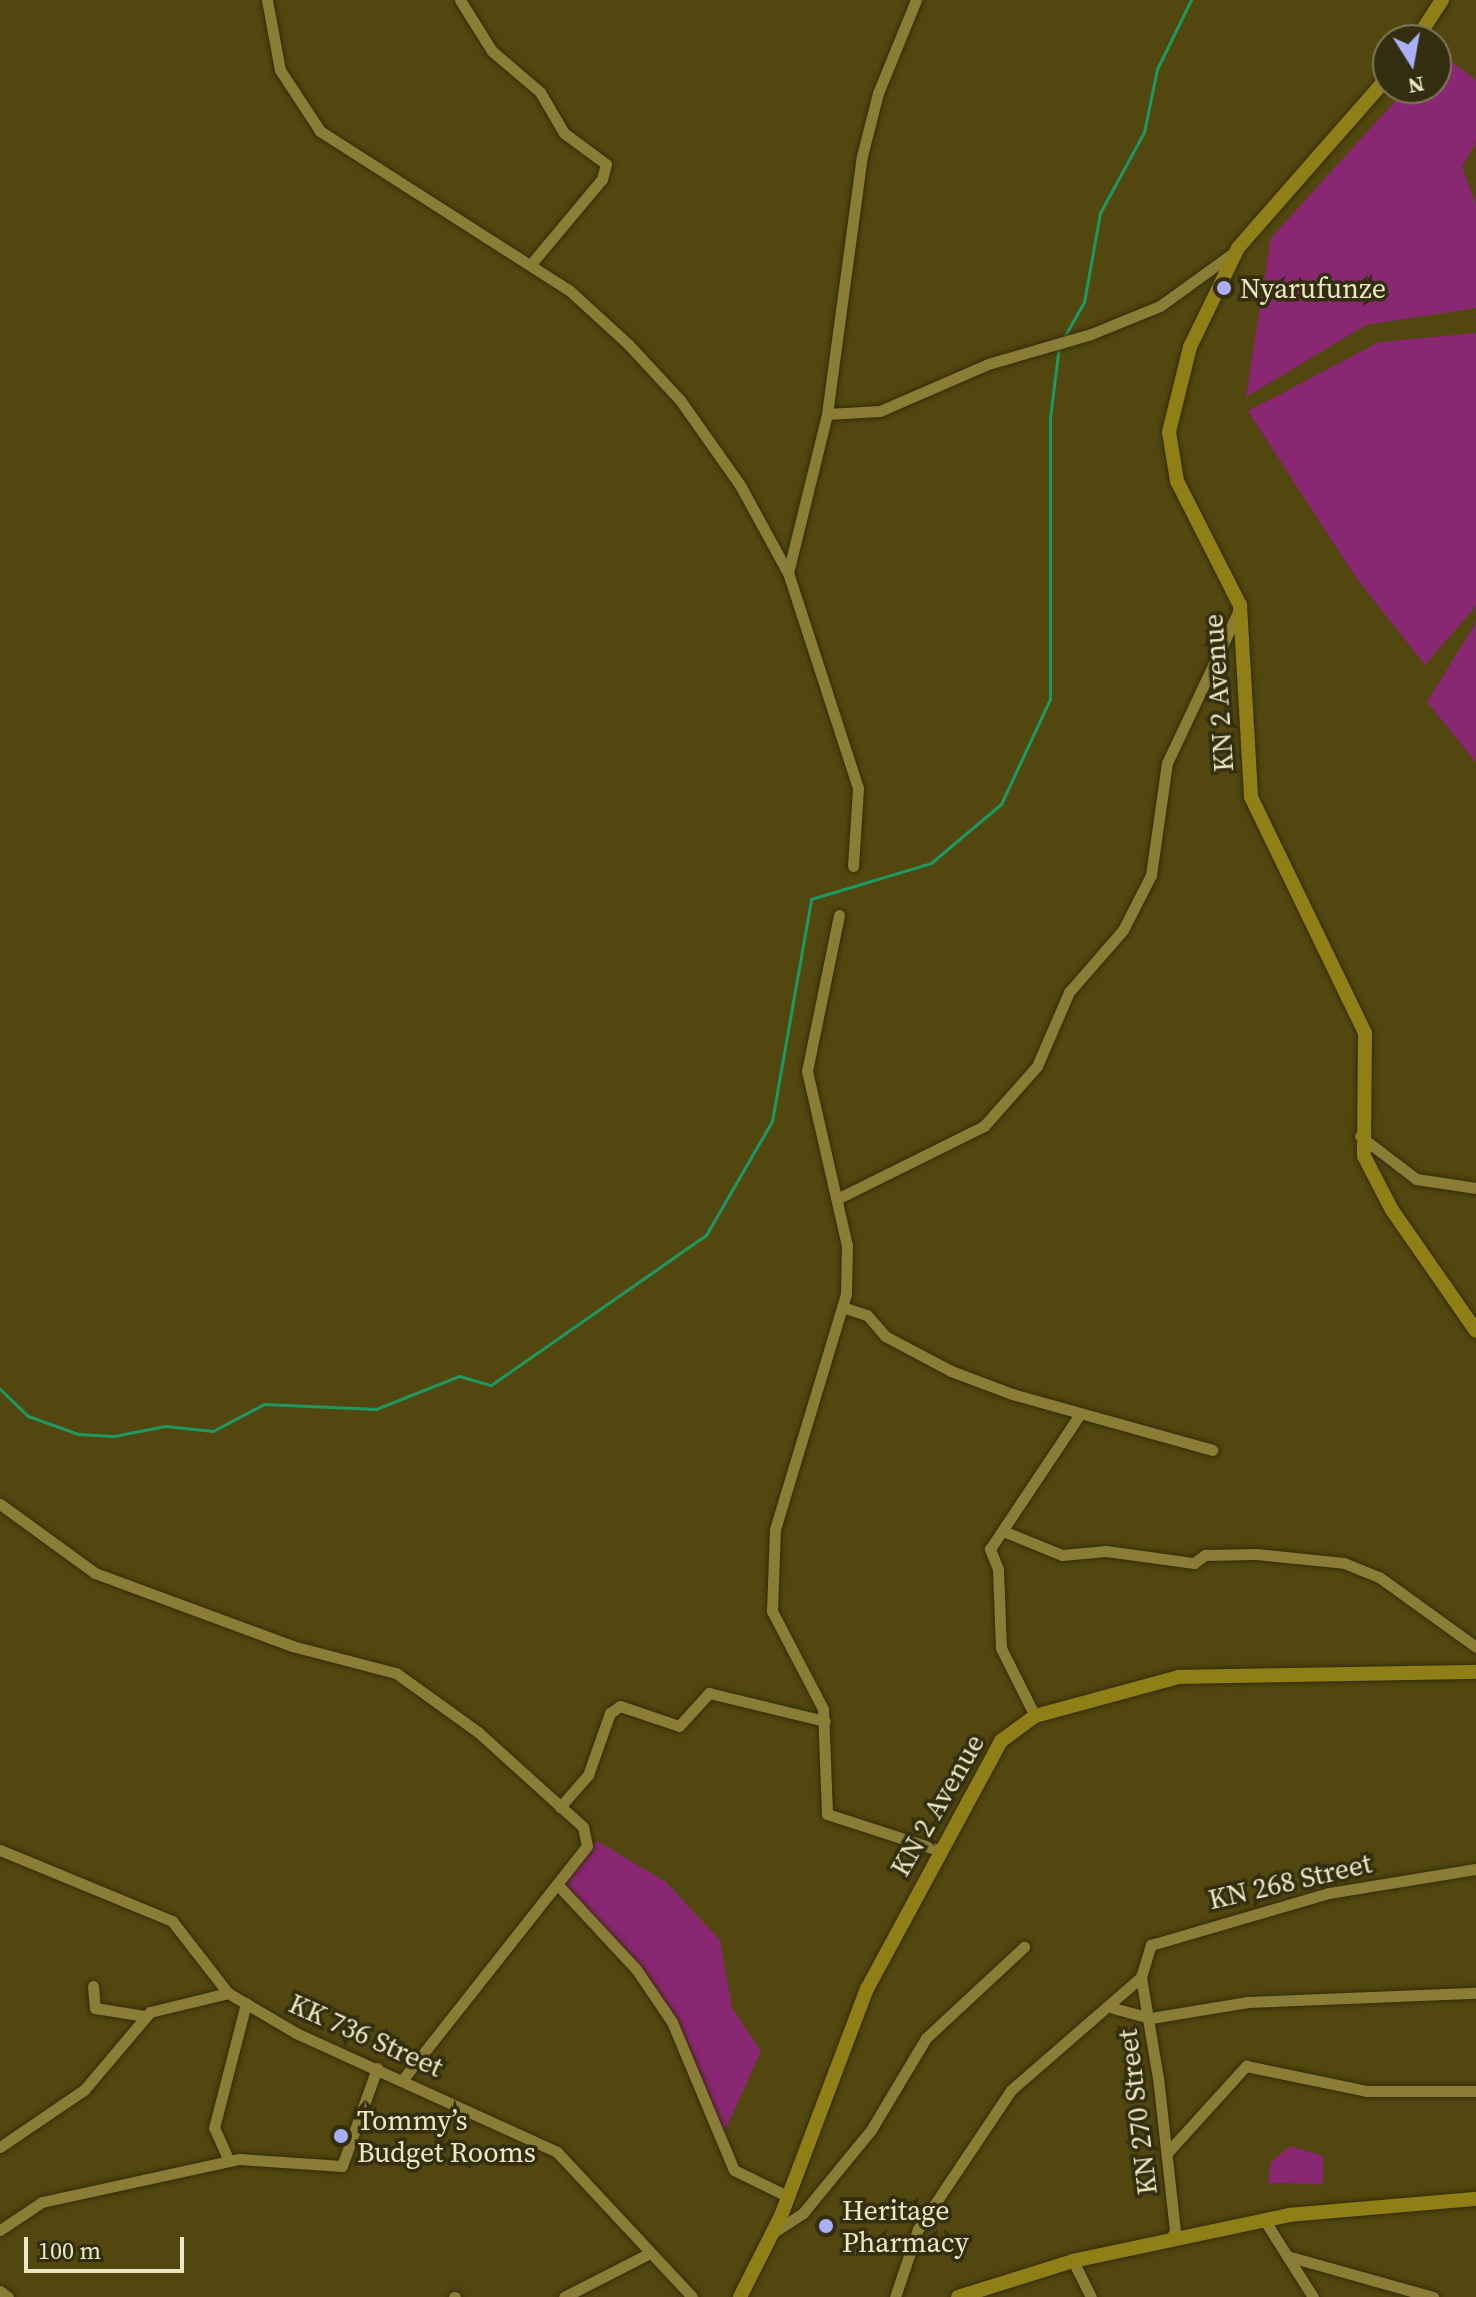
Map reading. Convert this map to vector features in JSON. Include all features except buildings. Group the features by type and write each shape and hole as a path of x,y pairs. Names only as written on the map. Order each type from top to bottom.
{"main road":[{"path":"1426,24 1442,0"},
{"name":"KN 2 Avenue","path":"1372,95 1238,248 1190,347 1169,432 1177,481 1240,605 1251,797 1365,1033 1359,1136 1392,1210 1476,1331"},
{"name":"KN 2 Avenue","path":"740,2297 774,2232 845,2036 938,1850 985,1761 1035,1716 1118,1690 1230,1672 1345,1678 1476,1672"},
{"path":"958,2297 1073,2261 1265,2221 1476,2199"}],"street":[{"path":"267,0 280,70 320,131 531,264 593,312 680,400 740,485 788,573 858,788 853,866"},
{"path":"460,0 492,51 540,92 559,126 606,164 602,179 531,264"},
{"path":"788,573 827,414 862,156 878,93 916,0"},
{"path":"827,414 880,411 988,364 1133,317 1191,288 1238,248"},
{"path":"837,1199 984,1126 1037,1066 1069,992 1123,930 1151,875 1167,763 1240,605"},
{"path":"839,915 807,1071 847,1245 842,1307 772,1555 772,1611 825,1721 827,1814 938,1850"},
{"path":"1359,1136 1416,1179 1476,1188"},
{"path":"842,1307 867,1315 885,1336 951,1371 1078,1417 1212,1450"},
{"path":"1035,1716 997,1631 998,1569 990,1549 1078,1417"},
{"path":"0,1504 95,1573 292,1646 396,1673 478,1732 583,1827 587,1846 403,2079"},
{"path":"1003,1531 1062,1555 1106,1551 1194,1563 1205,1555 1256,1554 1344,1563 1379,1577 1476,1647"},
{"path":"560,1807 588,1775 610,1713 620,1706 684,1725 709,1693 825,1721"},
{"name":"KK 736 Street","path":"0,1850 172,1921 228,1993 377,2068 557,2152 648,2254 692,2297"},
{"name":"KN 268 Street","path":"1141,1977 1151,1945 1213,1922 1329,1893 1476,1869"},
{"path":"557,1884 636,1969 672,2022 734,2170 787,2196"},
{"path":"774,2232 803,2213 871,2130 926,2038 1024,1947"},
{"path":"895,2297 918,2229 1011,2090 1113,2008 1141,1977"},
{"name":"KN 270 Street","path":"1141,1977 1151,2018 1167,2153 1175,2231 1170,2240"},
{"path":"93,1986 95,2008 145,2016 228,1993"},
{"path":"1113,2008 1151,2018 1248,2002 1476,1993"},
{"path":"229,2161 214,2128 246,2003"},
{"path":"0,2147 84,2090 145,2016"},
{"path":"1167,2153 1246,2066 1367,2091 1476,2091"},
{"path":"0,2230 42,2202 229,2161 342,2166 377,2068"},
{"path":"1265,2221 1313,2297"},
{"path":"564,2297 648,2254"},
{"path":"1287,2256 1433,2297"},
{"path":"1073,2261 1091,2297"},
{"path":"1298,2297 1304,2286"},
{"path":"0,2291 8,2297"}],"shaded area":[{"path":"1452,62 1476,80 1476,142 1462,167 1476,204 1476,308 1366,325 1246,397 1271,238 1392,104 1452,104"},
{"path":"1476,333 1476,606 1425,665 1357,579 1248,411 1379,342"},
{"path":"1476,622 1476,762 1427,702"},
{"path":"597,1841 666,1882 720,1940 732,2008 761,2051 722,2137 683,2052 678,2020 562,1882"},
{"path":"1290,2146 1323,2156 1323,2184 1268,2183 1271,2162"}],"waterway":[{"path":"1063,339 1084,302 1100,213 1144,132 1157,69 1191,0"},
{"path":"0,1389 28,1416 78,1434 114,1436 165,1426 213,1431 264,1404 376,1409 459,1376 491,1385 706,1235 772,1121 811,899 931,863 1001,804 1050,699 1050,418 1059,346"}],"place":[{"name":"Nyarufunze","path":"1224,288"},
{"name":"Tommy’s Budget Rooms","path":"341,2136"},
{"name":"Heritage Pharmacy","path":"826,2226"}]}
